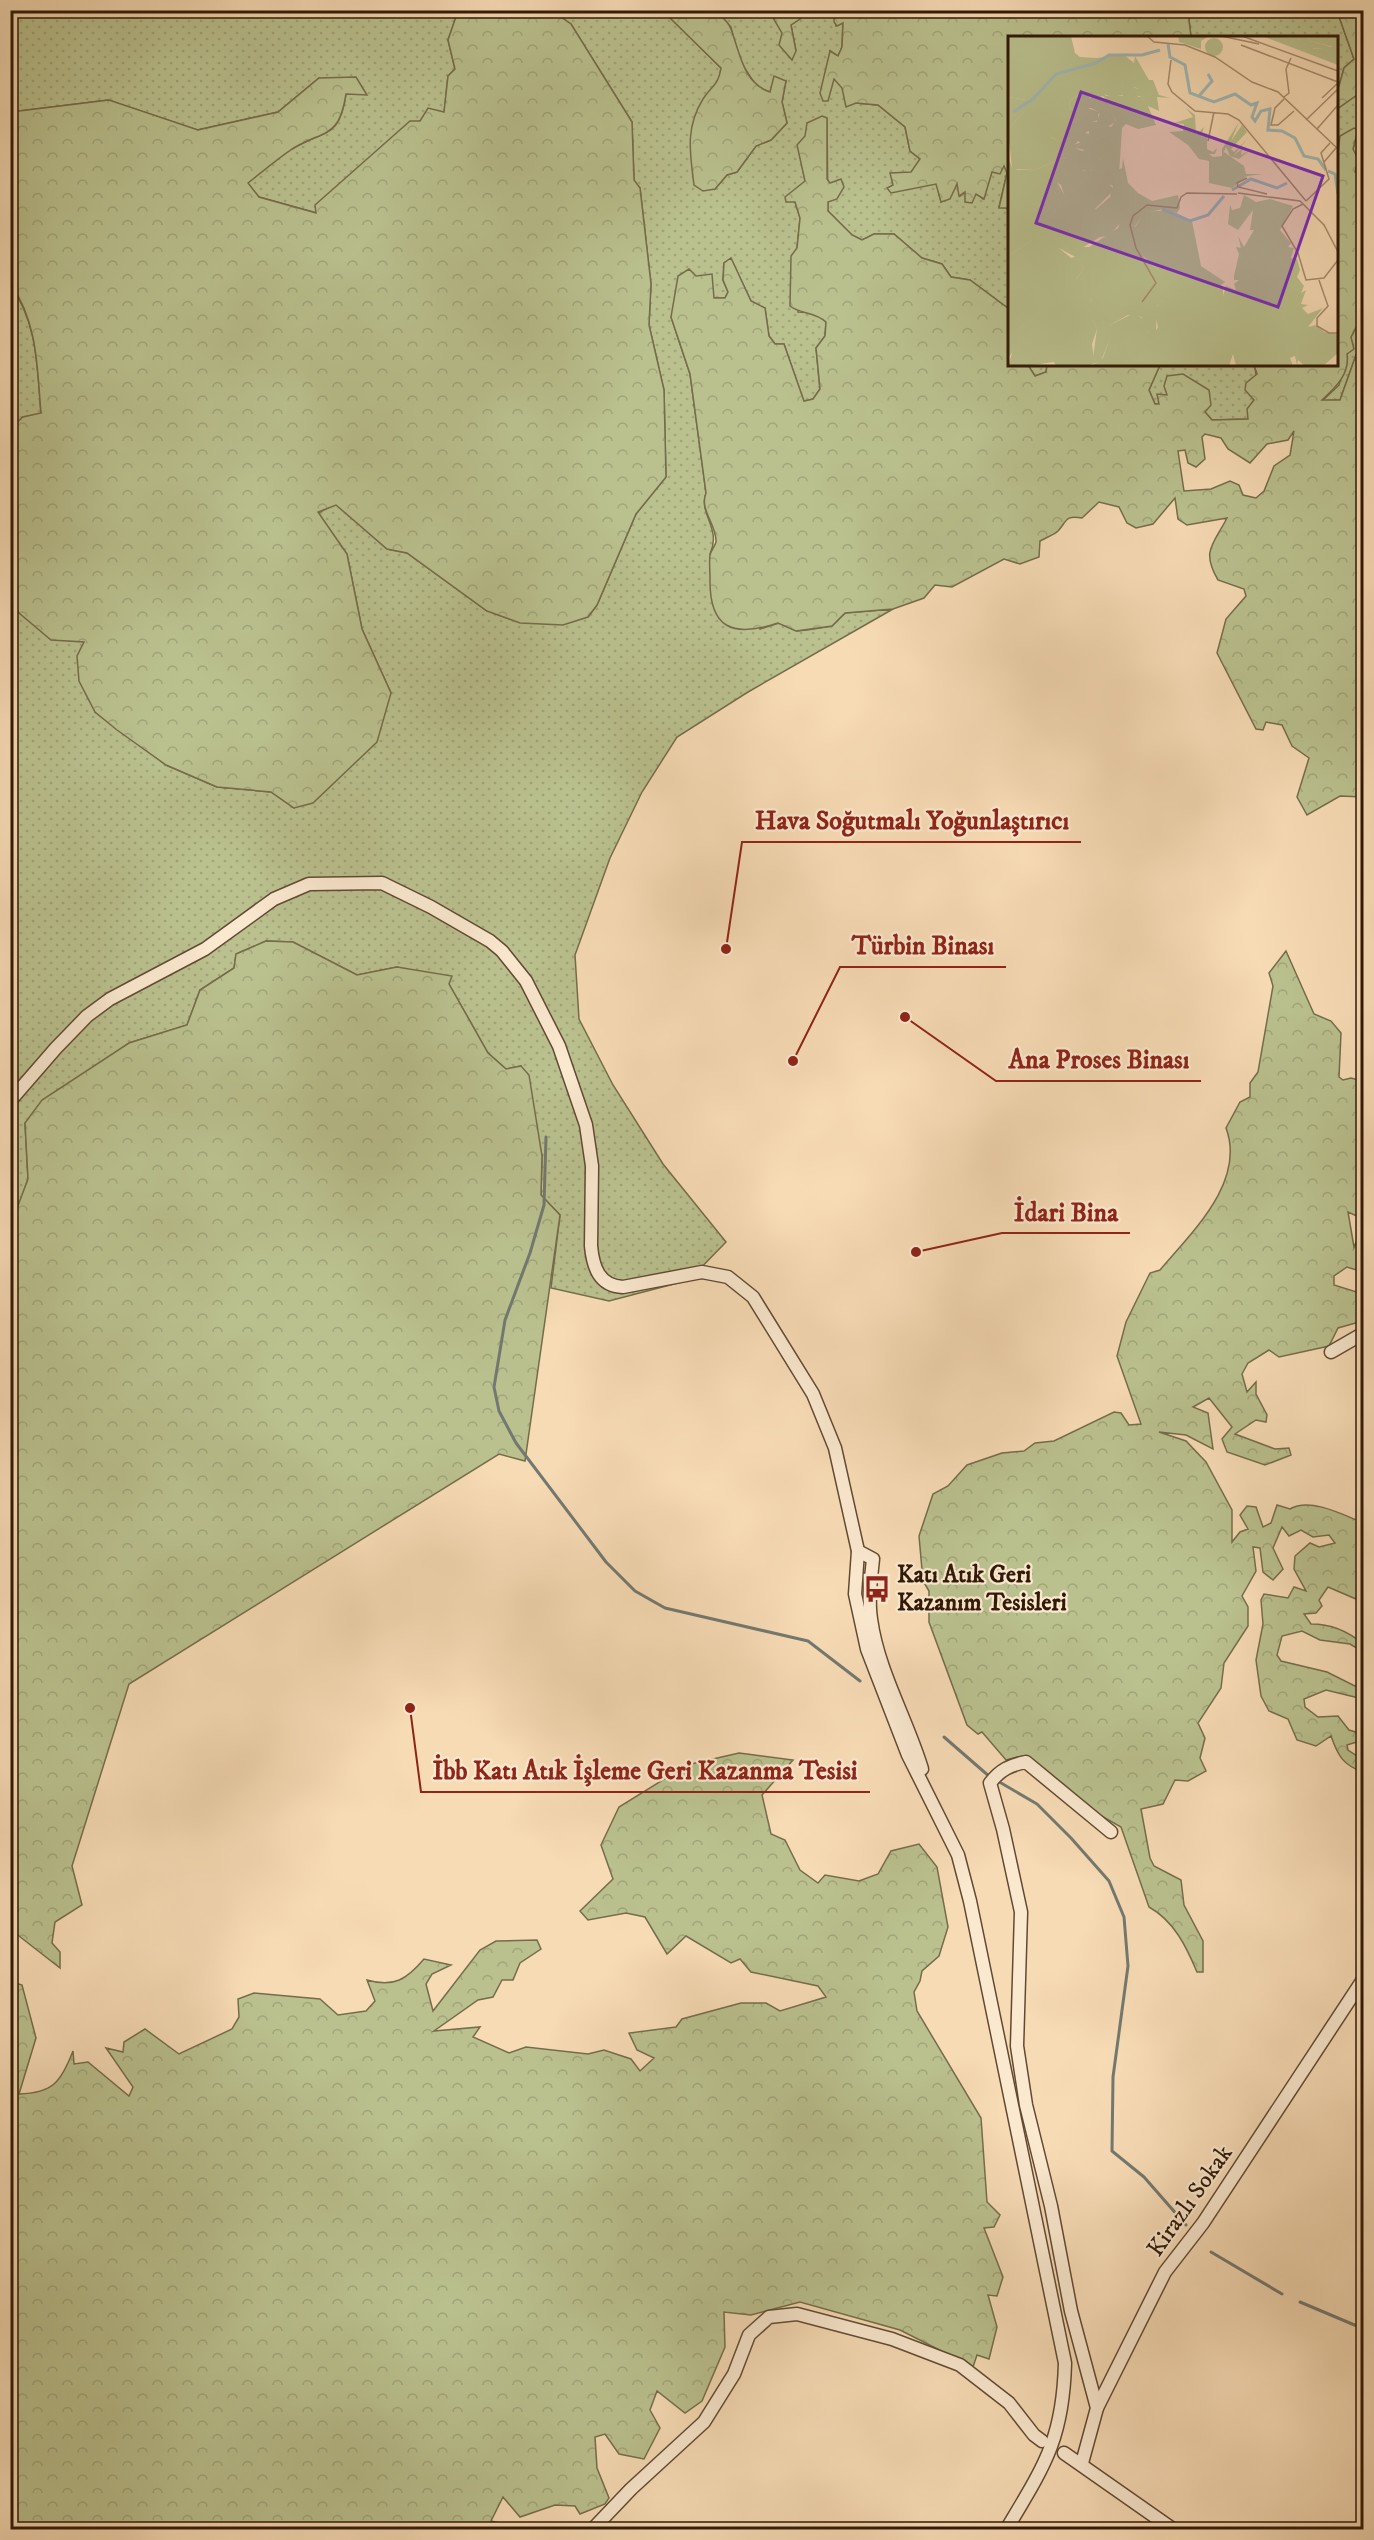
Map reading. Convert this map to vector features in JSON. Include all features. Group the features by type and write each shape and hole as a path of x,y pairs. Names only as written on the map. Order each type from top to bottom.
{"street":[{"path":"10,1101 87,1016 110,999 205,949 285,892 309,884 382,883 430,907 502,951 526,981 559,1046 579,1099 588,1135 592,1166 592,1260 601,1278 614,1287 622,1287 702,1272 717,1273 740,1284 753,1297 813,1394 826,1423 835,1448 858,1551 855,1594 867,1649 908,1755 948,1830 965,1876 1065,2363 1064,2401 1057,2434 1047,2460 1006,2529"},
{"path":"1331,1352 1364,1333"},
{"path":"1096,2408 1071,2311 1051,2206 1026,2105 1017,2046 1021,1912 1003,1829 990,1783 999,1772 1013,1764 1026,1762 1111,1832"},
{"name":"Kirazlı Sokak","path":"1082,2463 1096,2408 1165,2272 1203,2223 1364,1978"},
{"path":"592,2529 631,2489 704,2422 734,2374 749,2335 769,2317 797,2314 891,2339 960,2365 1009,2403 1034,2435 1042,2441"},
{"path":"1064,2453 1082,2463 1174,2529"}],"green space":[{"path":"10,11 458,11 448,40 455,69 448,76 444,113 420,121 317,213 259,197 247,183 292,149 322,135 335,126 340,119 346,94 319,78 278,112 197,130 108,100 11,112"},
{"path":"458,11 552,11 571,24 632,122 634,180 640,188 651,284 649,325 664,390 666,477 636,514 597,605 588,617 563,625 520,623 487,611 407,553 387,549 336,505 318,512 347,554 362,629 391,693 377,742 313,803 294,808 271,792 217,787 166,765 117,730 95,712 79,681 77,656 84,642 51,640 19,613 11,598 11,428 23,417 41,413 35,346 27,315 11,284 11,112 109,100 198,130 278,112 319,78 356,77 367,95 346,94 335,126 322,135 292,149 248,183 259,197 316,213 315,205 410,121 420,121 428,108 444,112 448,76 455,69 448,40"},
{"path":"552,11 663,11 721,68 718,84 703,100 715,189 727,175 737,172 756,146 771,140 787,123 782,102 786,81 770,92 757,87 738,58 731,27 716,11 769,11 796,51 791,25 812,11 834,11 836,26 843,23 842,47 838,56 830,51 834,78 856,103 878,105 905,127 910,151 920,159 912,172 937,184 941,202 958,183 960,196 965,192 976,193 983,199 992,171 1005,165 1007,173 999,207 1007,208 1008,212 1008,308 970,280 951,277 942,264 922,258 894,234 874,234 862,240 852,235 828,211 827,119 798,145 805,181 795,202 800,218 797,248 798,312 816,313 826,321 825,336 816,348 820,389 813,399 804,402 784,344 775,344 769,336 765,308 751,301 731,259 724,263 723,280 728,292 725,298 714,298 671,317 690,374 706,493 704,501 713,536 710,554 760,629 779,623 797,631 807,630 832,626 845,613 893,609 748,692 677,737 642,792 610,858 575,955 579,1019 613,1085 663,1164 726,1242 689,1280 609,1301 551,1288 560,1215 541,1195 542,1156 521,1066 506,1069 488,1053 449,984 397,967 357,975 293,942 266,941 236,954 234,968 200,990 187,1025 129,1043 25,1123 28,1179 11,1227 11,598 19,613 84,642 95,712 166,765 217,787 271,792 294,808 391,693 362,629 347,554 318,513 336,504 387,549 407,553 487,611 588,617 597,605 636,514 666,477 664,390 649,325 651,284 640,188 634,181 632,122 571,24"},
{"path":"663,11 716,11 730,26 744,66 754,82 770,92 774,76 786,81 782,102 787,123 771,140 756,146 737,172 727,175 715,189 703,191 694,185 690,141 697,110 716,82 721,68"},
{"path":"769,11 812,11 791,25 796,51 792,60 779,45 782,33"},
{"path":"834,11 1188,11 1191,36 1008,36 1008,212 1007,208 999,208 1007,173 1004,166 1000,174 992,172 984,199 976,194 972,203 965,202 965,192 959,196 957,184 950,199 941,202 936,184 891,193 887,188 893,185 890,173 911,172 920,159 910,151 905,127 878,105 856,103 846,107 842,88 834,79 828,101 823,101 820,93 830,51 838,56 842,47 843,23 837,26 834,22"},
{"path":"1188,11 1337,11 1354,59 1344,68 1338,88 1338,36 1191,36"},
{"path":"1337,11 1363,11 1364,90 1338,108 1338,87 1344,68 1354,59"},
{"path":"1363,90 1363,175 1355,172 1353,149 1357,131 1338,167 1338,108"},
{"path":"822,116 827,118 827,179 830,183 841,179 844,187 837,199 828,202 828,211 852,235 862,240 874,234 894,234 922,258 942,264 951,277 970,280 1008,308 1008,366 1029,366 1035,376 1046,372 1047,366 1160,366 1149,390 1155,404 1159,404 1157,394 1167,395 1164,386 1167,376 1183,374 1209,390 1211,405 1205,412 1212,420 1248,419 1247,409 1254,400 1245,390 1246,383 1257,374 1254,366 1338,366 1338,152 1340,136 1354,128 1358,130 1353,149 1358,159 1355,172 1363,175 1363,314 1351,337 1354,349 1347,354 1344,374 1322,400 1340,400 1356,355 1363,344 1363,797 1340,796 1307,815 1297,797 1309,758 1292,746 1282,725 1266,722 1263,730 1256,729 1217,653 1226,619 1246,596 1244,589 1218,580 1210,562 1211,548 1227,518 1187,525 1178,519 1175,498 1153,524 1136,528 1127,523 1119,507 1099,502 1082,518 1069,518 1056,532 1040,541 1039,557 1020,564 1004,559 952,587 935,585 924,598 893,609 845,613 832,626 796,631 778,623 736,629 719,619 714,609 710,578 710,555 716,542 716,536 704,499 706,493 690,374 671,317 678,276 689,269 696,276 712,274 714,298 725,298 728,292 723,280 724,263 731,258 751,301 765,308 769,336 775,344 784,344 804,401 813,399 820,389 816,348 825,336 826,322 817,316 790,306 791,256 797,248 800,218 795,202 786,202 785,197 805,181 797,145 805,136 807,123","holes":["1294,431 1290,455 1274,466 1264,491 1256,498 1243,495 1239,485 1230,481 1211,489 1184,491 1178,451 1185,450 1188,463 1196,467 1205,459 1202,437 1205,434 1221,438 1228,449 1250,463 1267,444 1288,440"]},
{"path":"10,284 26,315 35,346 41,414 23,417 11,428"},
{"path":"1363,314 1363,344 1356,355 1340,400 1322,401 1339,385 1351,337"},
{"path":"1029,366 1047,366 1046,372 1035,376"},
{"path":"1160,366 1254,366 1256,372 1254,399 1248,419 1212,420 1205,412 1168,395 1159,404 1155,404 1149,390"},
{"path":"266,941 293,942 357,975 397,967 452,976 449,984 488,1053 506,1069 521,1066 529,1075 542,1156 541,1195 560,1215 525,1461 499,1454 129,1684 72,1866 82,1905 55,1922 52,1943 60,1952 60,1968 10,1929 10,1227 28,1179 25,1123 42,1100 129,1043 187,1025 200,990 234,968 236,954"},
{"path":"1286,951 1314,1014 1331,1021 1341,1033 1339,1077 1343,1080 1351,1078 1363,1081 1363,1212 1361,1218 1348,1212 1354,1247 1363,1226 1363,1272 1347,1267 1334,1276 1334,1285 1363,1294 1363,1321 1338,1328 1329,1346 1279,1357 1269,1350 1248,1363 1242,1374 1247,1392 1256,1382 1256,1394 1267,1415 1266,1422 1256,1420 1235,1434 1275,1449 1289,1448 1291,1455 1265,1465 1227,1452 1222,1439 1232,1427 1209,1398 1193,1407 1208,1413 1213,1449 1186,1435 1159,1432 1186,1441 1206,1462 1232,1510 1232,1542 1240,1532 1248,1529 1240,1515 1247,1506 1256,1507 1263,1527 1271,1523 1277,1505 1290,1509 1307,1505 1327,1508 1363,1523 1363,1539 1357,1543 1363,1550 1363,1602 1328,1587 1319,1600 1322,1606 1316,1613 1304,1614 1311,1624 1332,1627 1351,1635 1363,1644 1363,1652 1350,1644 1320,1640 1302,1631 1282,1636 1277,1655 1281,1661 1327,1672 1363,1690 1363,1699 1326,1690 1304,1699 1305,1707 1318,1717 1338,1716 1349,1730 1359,1733 1363,1740 1347,1745 1348,1750 1363,1760 1363,1772 1342,1759 1331,1736 1316,1746 1297,1740 1288,1719 1269,1711 1261,1696 1256,1660 1263,1624 1261,1600 1264,1594 1288,1598 1294,1587 1306,1591 1294,1569 1295,1556 1310,1543 1319,1547 1335,1543 1329,1535 1313,1537 1301,1530 1289,1536 1282,1527 1273,1548 1283,1569 1273,1580 1263,1572 1260,1548 1253,1547 1256,1571 1242,1596 1248,1607 1248,1626 1224,1663 1221,1688 1198,1723 1205,1738 1200,1758 1206,1771 1188,1781 1175,1780 1163,1804 1141,1809 1150,1858 1154,1866 1181,1880 1184,1905 1203,1941 1203,1972 1197,1972 1184,1944 1172,1927 1166,1919 1149,1907 1121,1827 1098,1814 1034,1761 1022,1756 1006,1760 982,1732 978,1734 967,1725 929,1622 929,1591 923,1581 919,1536 933,1494 948,1486 967,1465 1002,1453 1024,1451 1035,1443 1054,1441 1114,1412 1121,1413 1129,1425 1141,1424 1117,1356 1126,1322 1150,1273 1160,1270 1187,1239 1200,1223 1222,1187 1229,1168 1230,1148 1226,1128 1240,1102 1250,1097 1250,1083 1258,1072 1273,986 1269,973"},
{"path":"739,1753 793,1760 762,1795 771,1834 785,1840 800,1870 818,1883 825,1875 859,1881 878,1874 891,1851 919,1844 937,1867 948,1927 939,1956 922,1971 914,1992 917,2011 981,2118 987,2202 1000,2215 994,2227 984,2228 1003,2277 997,2296 988,2295 997,2327 989,2359 977,2355 973,2367 900,2330 800,2302 751,2315 724,2312 725,2347 702,2401 685,2413 657,2391 650,2410 660,2428 644,2459 619,2454 605,2434 595,2437 597,2468 609,2498 605,2504 580,2514 575,2506 555,2505 520,2517 503,2497 491,2521 513,2526 511,2529 11,2529 10,1981 22,1985 36,2038 19,2094 40,2091 54,2084 60,2078 73,2051 74,2064 88,2062 129,2096 133,2087 106,2048 123,2052 124,2042 145,2029 179,2054 232,2029 239,2017 238,1999 254,1993 320,1999 338,2015 366,2011 375,2001 367,1980 385,1983 399,1980 412,1972 424,1959 451,1965 432,1974 426,1984 433,2011 480,1950 496,1941 537,1940 541,1949 520,1963 513,1980 502,1980 493,1997 478,2000 434,2031 480,2027 473,2037 509,2053 526,2047 588,2054 604,2050 631,2059 640,2071 654,2058 637,2050 629,2033 676,2027 682,2019 741,2003 766,2003 780,2011 826,1997 818,1986 751,1972 740,1959 731,1963 686,1936 667,1954 645,1917 626,1913 588,1920 580,1911 613,1879 601,1845 619,1807 687,1765"}],"waterway":[{"path":"546,1137 544,1205 530,1253 505,1320 494,1387 499,1411 516,1443 606,1562 635,1591 665,1608 808,1641 860,1681"},
{"path":"944,1737 990,1777"},
{"path":"996,1780 1037,1804 1109,1881 1124,1917 1128,1966 1113,2077 1112,2151 1144,2177 1186,2225"},
{"path":"1211,2252 1282,2294"},
{"path":"1300,2302 1364,2329"}],"place":[{"name":"Hava Soğutmalı Yoğunlaştırıcı","path":"726,949"},
{"name":"Ana Proses Binası","path":"905,1017"},
{"name":"Türbin Binası","path":"793,1061"},
{"name":"İdari Bina","path":"916,1252"},
{"name":"Katı Atık Geri Kazanım Tesisleri","path":"877,1589"},
{"name":"İbb Katı Atık İşleme Geri Kazanma Tesisi","path":"410,1708"}]}
